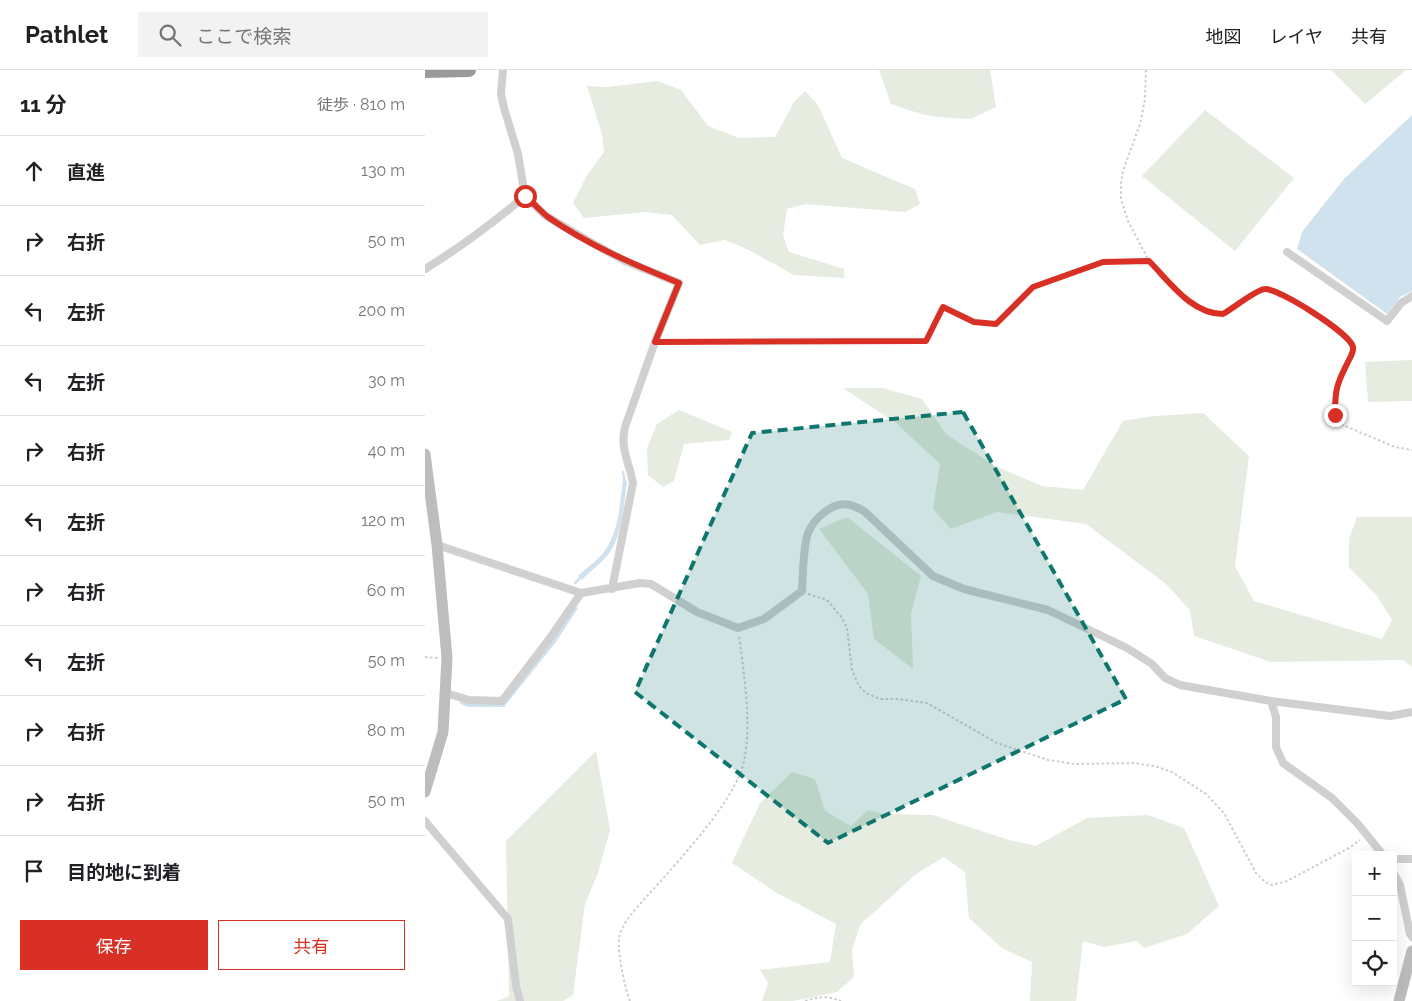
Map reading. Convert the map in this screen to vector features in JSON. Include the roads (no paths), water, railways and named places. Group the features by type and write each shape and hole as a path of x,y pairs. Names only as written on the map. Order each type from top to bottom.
{"highway":[{"path":"425,71 469,70"}],"main road":[{"path":"425,454 437,545 447,658 443,732 425,792"},
{"path":"1399,1001 1412,951"}],"street":[{"path":"503,70 501,94 518,154 525,196 546,216 592,243 625,261 679,283 655,342 622,439 633,483 612,589"},
{"path":"425,269 455,251 525,196"},
{"path":"1287,252 1387,321 1401,303 1412,296"},
{"path":"437,545 581,593 640,583 651,584 697,612 738,628 763,619 802,591 808,533 817,519 826,511 837,505 850,505 864,511 933,576 964,589 1048,610 1127,648 1151,664 1165,678 1180,685 1271,701 1390,716 1412,712"},
{"path":"446,693 469,700 501,701 550,638 581,593"},
{"path":"1271,701 1277,717 1276,747 1283,763 1332,798 1358,824 1380,851"},
{"path":"425,821 508,919 516,986 521,1001"},
{"path":"1397,859 1412,859"},
{"path":"1397,879 1412,937"}],"water":[{"path":"1412,115 1412,291 1400,297 1387,314 1297,249 1302,232 1344,179"},
{"path":"623,480 627,481 623,516 616,541 606,558 582,580 578,576 603,553 614,533"},
{"path":"574,606 578,608 556,642 504,707 467,707 459,703 461,699 502,703"}],"waterway":[{"path":"623,472 625,483"},
{"path":"575,583 581,577"}]}
